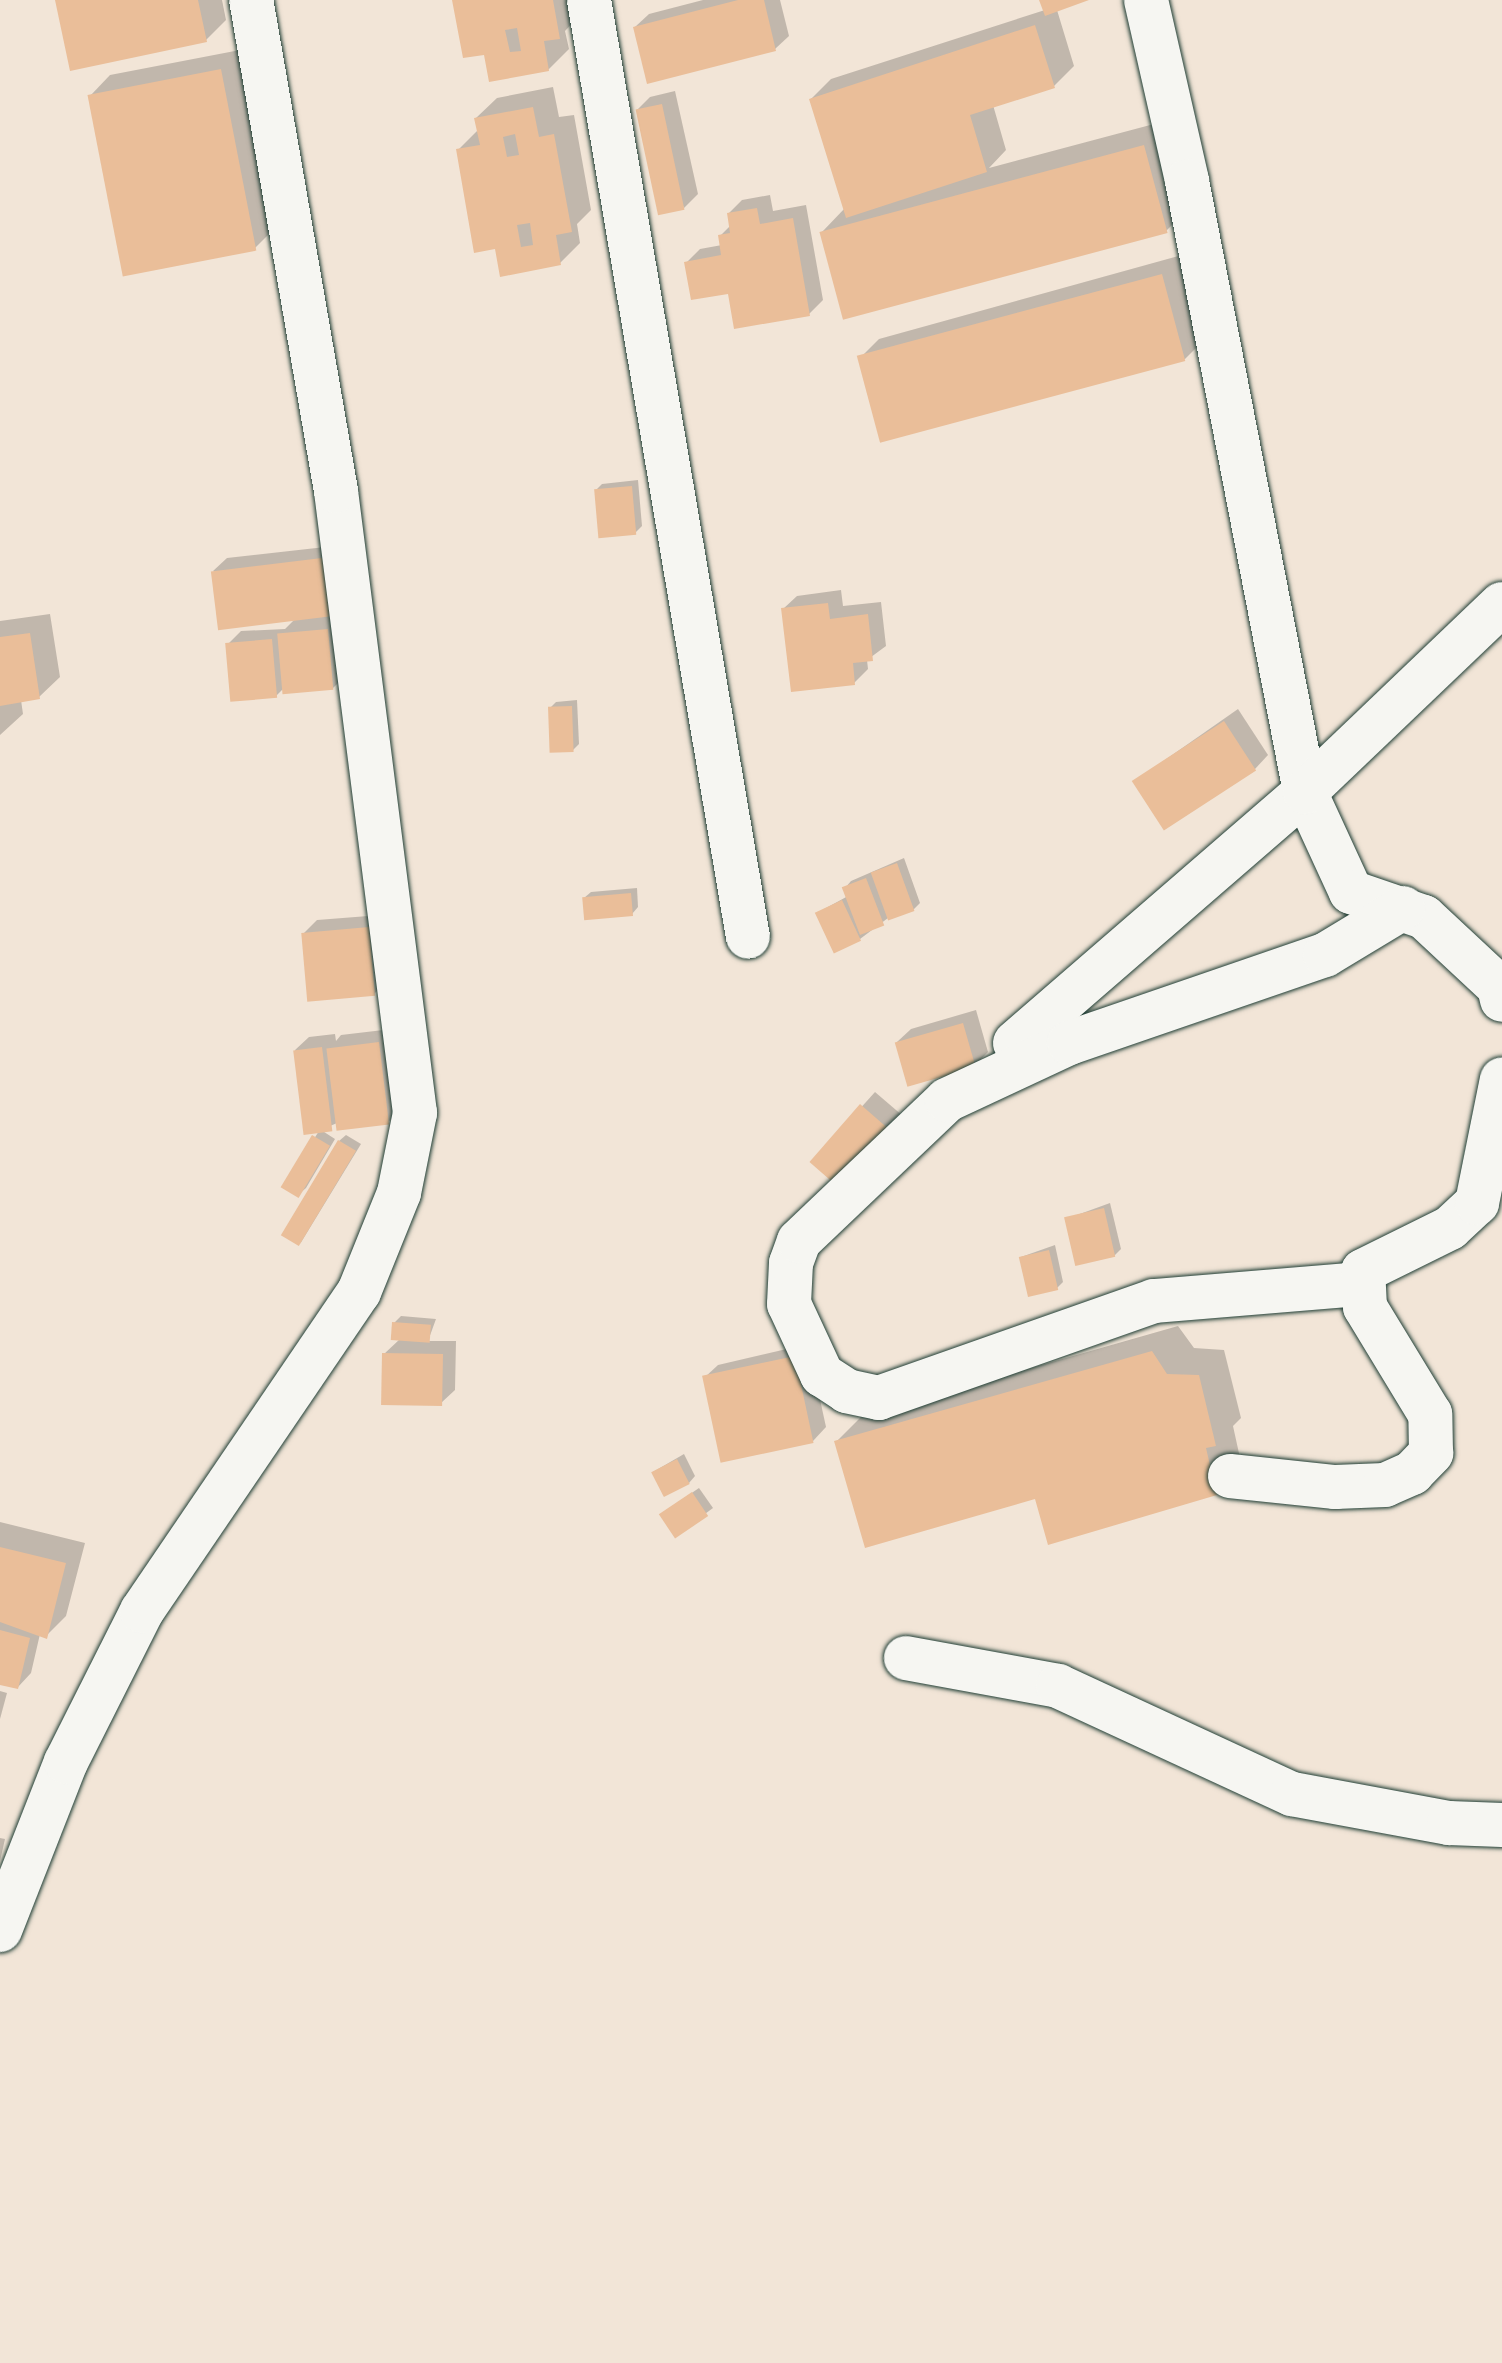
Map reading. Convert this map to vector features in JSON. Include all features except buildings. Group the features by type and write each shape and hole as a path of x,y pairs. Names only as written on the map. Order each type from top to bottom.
{"street":[{"path":"0,1930 66,1762 142,1611 359,1292 399,1193 415,1113 336,491 251,0"},
{"path":"589,0 748,937"},
{"path":"1146,0 1190,197 1305,792 1351,892 1424,917 1499,987 1502,1000"},
{"path":"1015,1043 1305,792 1502,604"},
{"path":"1361,1284 1154,1301 879,1398 847,1391 822,1375 789,1304 799,1241 947,1100 1069,1043 1325,955 1403,908"},
{"path":"1230,1476 1335,1487 1385,1485 1412,1473 1431,1453 1430,1414 1365,1307 1361,1284 1363,1271 1490,1207 1502,1079"},
{"path":"906,1658 1058,1686 1292,1794 1449,1823 1502,1825"}]}
